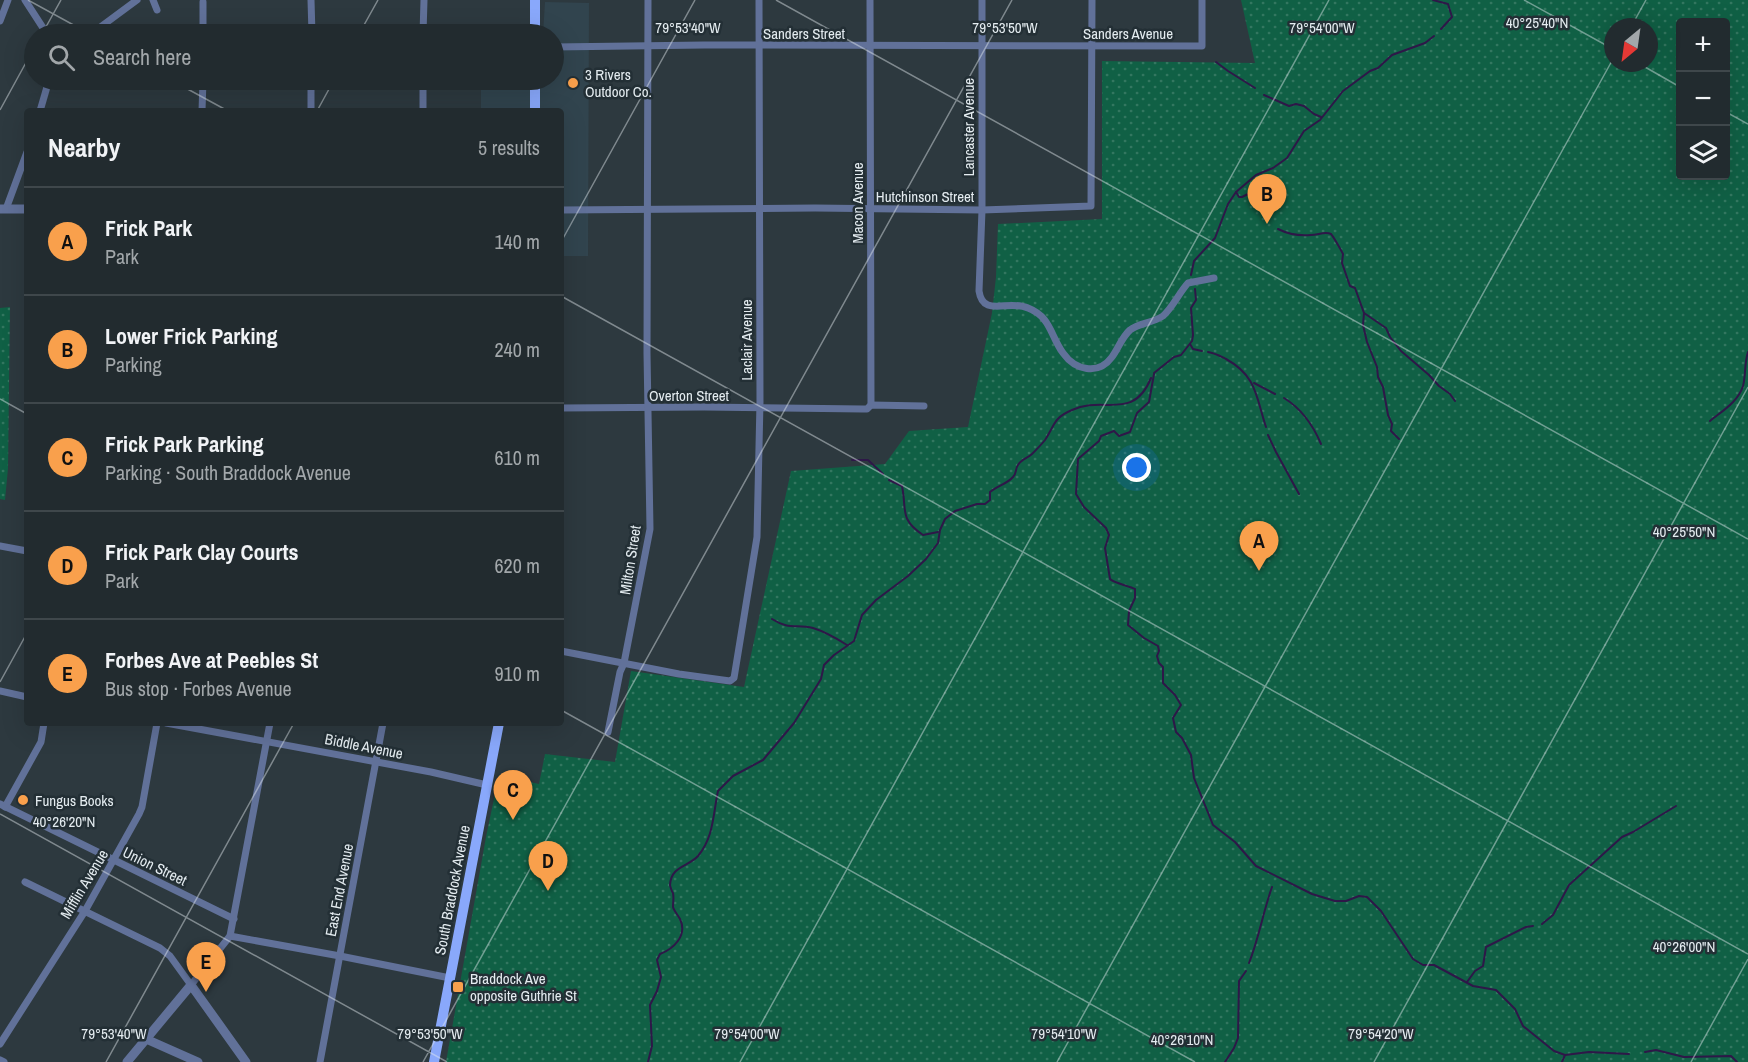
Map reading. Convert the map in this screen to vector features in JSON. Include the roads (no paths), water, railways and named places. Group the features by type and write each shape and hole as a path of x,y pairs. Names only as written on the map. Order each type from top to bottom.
{"main road":[{"path":"535,0 535,24"},
{"path":"535,90 535,108"},
{"name":"South Braddock Avenue","path":"434,1062 497,726"}],"street":[{"path":"0,21 8,0"},
{"path":"25,0 41,24"},
{"path":"105,24 137,0"},
{"path":"153,0 158,10"},
{"path":"311,0 312,24"},
{"path":"423,24 424,0"},
{"path":"648,0 648,209"},
{"name":"Laclair Avenue","path":"624,663 730,681 734,678 757,548 760,409 759,0"},
{"name":"Macon Avenue","path":"868,410 870,0"},
{"name":"Lancaster Avenue","path":"982,0 980,299 985,304 993,306 1022,305 1035,310 1047,321 1063,354 1073,364 1084,369 1094,369 1103,366 1111,359 1130,329 1162,316 1173,305 1188,283 1214,278"},
{"path":"1092,0 1092,46"},
{"name":"Sanders Avenue","path":"982,47 1202,46 1202,0"},
{"path":"203,2 203,24"},
{"name":"Hutchinson Street","path":"564,210 815,208 982,210 1091,206 1092,46"},
{"name":"Sanders Street","path":"564,47 982,47"},
{"path":"41,108 46,90"},
{"path":"202,108 203,90"},
{"path":"311,90 311,108"},
{"path":"423,90 423,108"},
{"path":"24,159 3,209 24,209"},
{"name":"Milton Street","path":"608,732 650,530 647,353 648,209"},
{"name":"Overton Street","path":"564,408 704,407 868,410 924,406"},
{"path":"0,546 24,550"},
{"path":"564,652 624,663"},
{"path":"0,691 24,696"},
{"path":"3,806 41,742 44,726"},
{"name":"Mifflin Avenue","path":"0,1044 85,911 142,807 156,726"},
{"name":"Biddle Avenue","path":"182,726 487,785"},
{"path":"127,1062 230,936 270,726"},
{"name":"East End Avenue","path":"320,1062 382,726"},
{"name":"Union Street","path":"3,806 234,919"},
{"path":"25,882 167,952 246,1062"},
{"path":"230,936 450,978"},
{"path":"146,1039 198,1062"}],"waterway":[{"path":"1433,0 1448,4 1452,17 1441,29"},
{"path":"1191,275 1194,261 1215,238 1228,204 1236,192 1256,175 1273,168 1287,158 1304,131 1320,120 1343,91 1370,71 1378,68 1392,55 1425,43 1434,36"},
{"path":"1216,62 1255,88"},
{"path":"1264,95 1289,106 1296,104 1304,106 1321,117"},
{"path":"1236,192 1239,197 1242,197 1260,188 1271,213"},
{"path":"1278,229 1299,235 1329,233 1339,246 1350,286 1355,288 1364,313 1363,325 1383,387 1392,424 1391,431 1399,439"},
{"path":"1154,373 1174,357 1181,355 1192,341 1191,308 1196,300 1195,289"},
{"path":"1364,313 1386,328 1401,351 1455,401"},
{"path":"1190,344 1193,349 1202,351"},
{"path":"1208,352 1226,359 1250,380 1266,427"},
{"path":"1710,421 1729,406 1741,392 1748,352"},
{"path":"1154,374 1149,402 1137,413 1130,432 1119,436 1114,431 1101,436 1099,441 1078,459 1076,494 1084,507 1106,528 1109,535 1105,548 1110,579 1135,589 1128,625 1158,646 1157,656 1163,667 1163,683 1181,705 1173,718 1176,732 1191,755 1194,778 1213,825 1235,842 1256,866 1312,894 1335,901 1346,901 1359,896 1367,897 1381,911 1413,959 1423,965 1434,965 1473,986 1496,990 1515,1009 1523,1026 1554,1051 1565,1055 1589,1052 1629,1054"},
{"path":"648,1062 652,1046 650,1005 661,977 657,960 660,954 670,949 678,941 682,931 680,919 673,907 671,879 677,870 694,860 703,849 712,825 718,791 733,776 763,760 794,723 821,679 824,665 854,641 862,615 876,600 926,559 938,543 945,519 955,511 977,504 985,504 990,500 990,492 1013,477 1019,463 1042,444 1061,416 1084,406 1126,404 1144,391 1151,378"},
{"path":"1254,383 1275,394"},
{"path":"1284,398 1306,418 1321,444"},
{"path":"1268,435 1299,494"},
{"path":"852,460 868,460 883,474"},
{"path":"889,480 902,486 905,514 910,524 923,535 938,532"},
{"path":"772,619 788,626 818,630 847,645"},
{"path":"1542,924 1553,915 1569,885 1622,837 1676,806"},
{"path":"1249,963 1272,887"},
{"path":"1467,982 1475,971 1483,966 1486,947 1526,927 1533,926"},
{"path":"1225,1062 1238,1038 1239,981 1246,971"},
{"path":"1645,1052 1656,1050 1684,1057 1731,1056 1737,1062"},
{"path":"1562,1062 1565,1055"}],"place":[{"name":"3 Rivers Outdoor Co.","path":"573,83"},
{"name":"Lower Frick Parking","path":"1267,224"},
{"name":"Frick Park","path":"1259,571"},
{"name":"Fungus Books","path":"23,800"},
{"name":"Frick Park Parking","path":"513,820"},
{"name":"Frick Park Clay Courts","path":"548,891"},
{"name":"Braddock Ave opposite Guthrie St","path":"458,987"},
{"name":"Forbes Ave at Peebles St","path":"206,992"}]}
